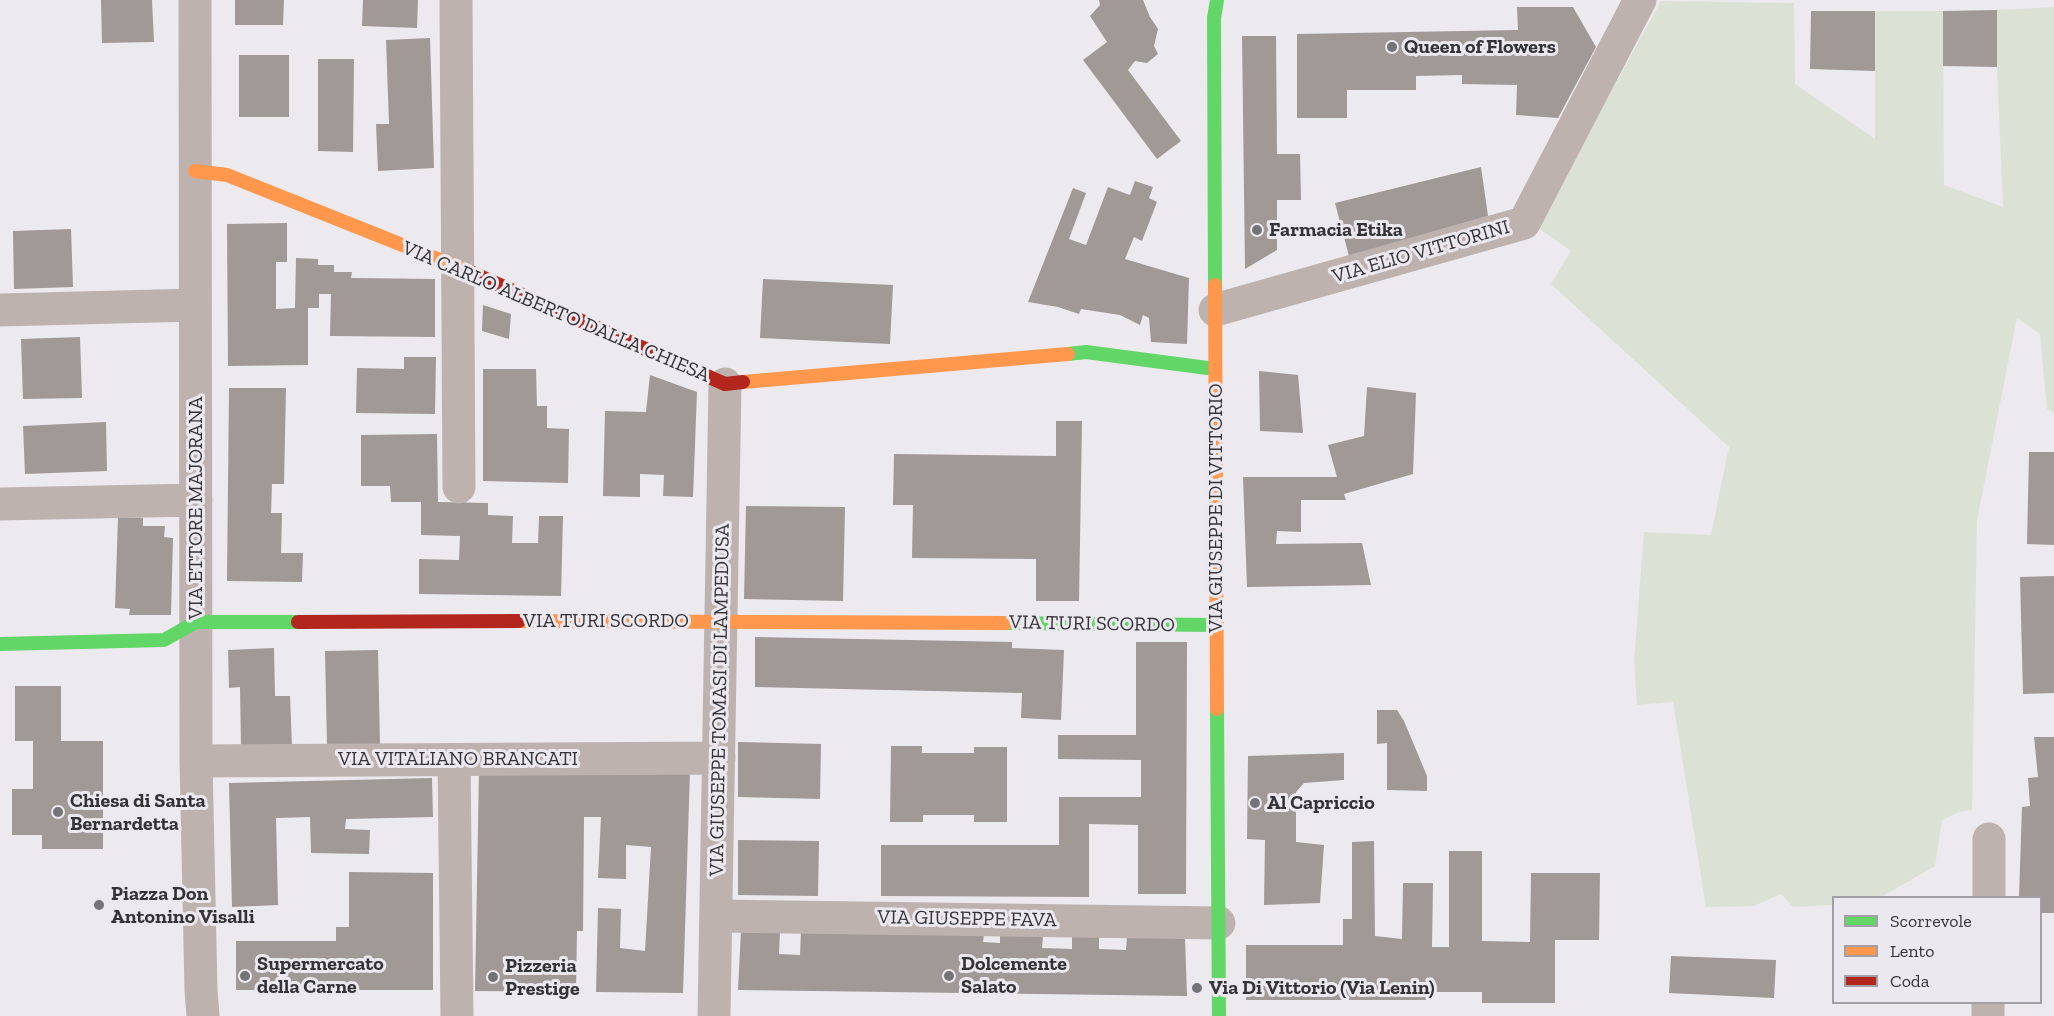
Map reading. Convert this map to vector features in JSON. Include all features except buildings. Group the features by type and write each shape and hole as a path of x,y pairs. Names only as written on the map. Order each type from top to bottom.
{"street":[{"name":"VIA ETTORE MAJORANA","path":"195,0 196,761 203,1016"},
{"path":"456,0 459,487"},
{"name":"VIA GIUSEPPE DI VITTORIO","path":"1217,0 1214,18 1219,1016"},
{"name":"VIA ELIO VITTORINI","path":"1215,310 1524,223 1640,0"},
{"name":"VIA CARLO ALBERTO DALLA CHIESA","path":"195,171 226,175 458,267 725,384 1086,352 1215,369"},
{"path":"0,310 195,305"},
{"name":"VIA GIUSEPPE TOMASI DI LAMPEDUSA","path":"714,1016 725,384"},
{"path":"0,504 196,500"},
{"name":"VIA TURI SCORDO","path":"0,644 164,640 196,622 721,621 1217,625"},
{"name":"VIA VITALIANO BRANCATI","path":"196,761 719,758"},
{"path":"454,760 457,1016"},
{"path":"1989,839 1989,896"},
{"name":"VIA GIUSEPPE FAVA","path":"716,916 1219,922"}],"shaded area":[{"path":"1661,1 1794,3 1795,84 1875,139 1875,11 1943,11 1944,185 2003,207 1997,10 2054,7 2054,413 2047,409 2040,334 2017,318 1977,520 1972,810 1959,812 1942,820 1935,866 1883,896 1832,896 1832,905 1793,907 1781,894 1754,906 1706,907 1673,702 1637,705 1634,661 1644,532 1711,535 1729,447 1551,284 1571,251 1537,227"}],"traffic: fast":[{"path":"1215,285 1214,18 1217,0"},
{"path":"1068,354 1086,352 1215,369"},
{"path":"0,644 164,640 196,622 298,622"},
{"path":"1006,623 1217,625"},
{"path":"1217,709 1219,1016"}],"traffic: slow":[{"path":"195,171 227,175 470,272"},
{"path":"1215,285 1217,709"},
{"path":"743,382 1068,354"},
{"path":"519,621 1006,623"}],"traffic: jam":[{"path":"470,272 725,384 743,382"},
{"path":"298,622 519,621"}],"place":[{"name":"Queen of Flowers","path":"1392,47"},
{"name":"Farmacia Etika","path":"1257,230"},
{"name":"Al Capriccio","path":"1255,803"},
{"name":"Chiesa di Santa Bernardetta","path":"58,812"},
{"name":"Piazza Don Antonino Visalli","path":"99,905"},
{"name":"Supermercato della Carne","path":"245,976"},
{"name":"Dolcemente Salato","path":"949,976"},
{"name":"Pizzeria Prestige","path":"493,977"},
{"name":"Via Di Vittorio (Via Lenin)","path":"1197,988"}]}
